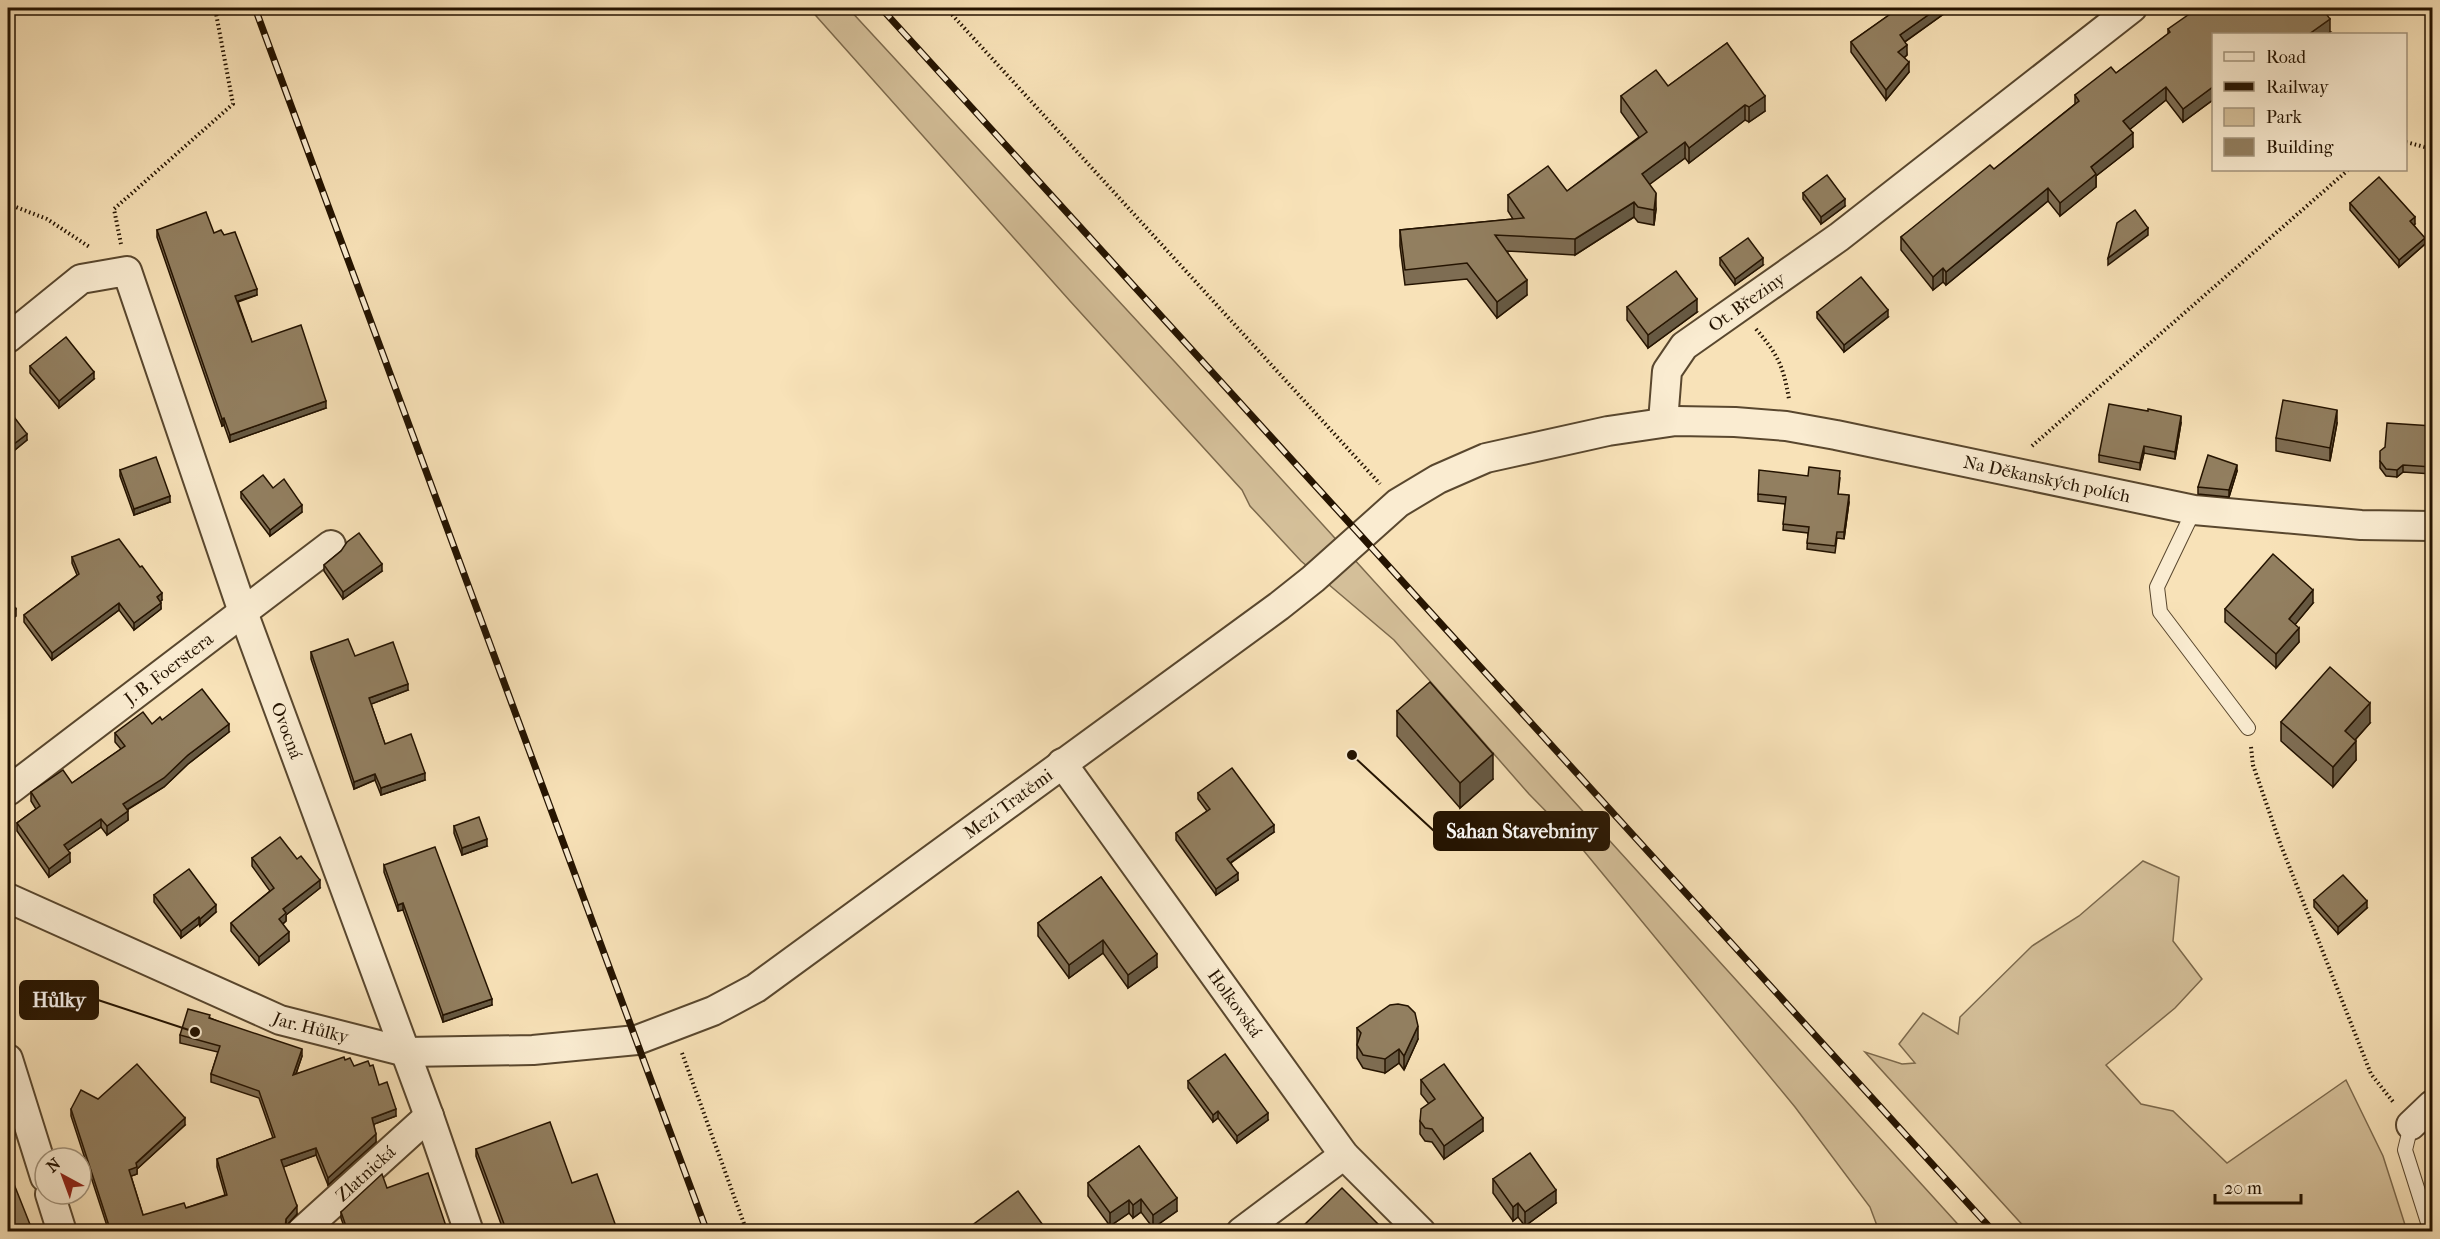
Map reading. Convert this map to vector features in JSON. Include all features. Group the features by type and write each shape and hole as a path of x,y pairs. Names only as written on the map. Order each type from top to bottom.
{"street":[{"name":"Ot. Březiny","path":"1663,422 1667,371 1684,346 1740,309 1839,237 2132,8"},
{"path":"8,338 81,279 127,271"},
{"name":"Ovocná","path":"127,271 243,612 406,1052 469,1232"},
{"path":"1398,503 1438,479 1486,458 1608,430 1663,422"},
{"name":"Na Děkanských polích","path":"1663,422 1735,422 1786,426 2194,510 2361,525 2433,526"},
{"name":"Mezi Tratěmi","path":"637,1040 713,1011 756,988 1279,606 1398,503"},
{"name":"J. B. Foerstera","path":"8,791 330,545"},
{"name":"Holkovská","path":"1062,763 1344,1155 1420,1232"},
{"name":"Jar. Hůlky","path":"8,898 280,1020 406,1052 533,1050 637,1040"},
{"path":"8,1059 35,1146"},
{"path":"2411,1125 2433,1105"},
{"name":"Zlatnická","path":"301,1232 429,1116"},
{"path":"1241,1232 1344,1155"},
{"path":"54,1206 62,1232"}],"lane":[{"path":"2194,510 2157,587 2160,612 2248,728"},
{"path":"2411,1125 2405,1150 2431,1232"}],"path":[{"path":"127,271 114,209 233,104 215,8"},
{"path":"946,8 1398,503"},
{"path":"2407,142 2433,149"},
{"path":"2005,470 2347,171"},
{"path":"8,204 47,219 127,271"},
{"path":"1740,309 1772,347 1784,370 1790,400 1786,426"},
{"path":"2248,728 2253,765 2276,832 2371,1074 2411,1125"},
{"path":"673,1027 747,1232"}],"green space":[{"path":"809,8 848,8 1175,362 1964,1231 1879,1231 1870,1207 1795,1107 1579,845 1529,794 1394,640 1301,561 1250,506 1242,490"},
{"path":"2143,861 2179,877 2173,941 2202,979 2175,1008 2106,1065 2141,1104 2173,1111 2227,1163 2346,1080 2383,1156 2407,1231 2028,1231 1865,1052 1902,1064 1915,1063 1899,1044 1923,1013 1958,1034 1960,1017 2032,946 2079,916"}],"building":[{"path":"1899,8 1938,8 1900,35 1907,45 1898,52 1909,62 1886,90 1851,42"},
{"path":"2198,8 2322,8 2330,19 2310,33 2212,33 2212,87 2183,109 2166,87 2123,121 2133,133 2091,167 2096,174 2060,203 2048,188 1946,272 1943,268 1933,277 1901,237 1990,165 1994,169 2079,101 2075,95 2111,67 2116,73 2170,32 2168,29"},
{"path":"1727,43 1765,96 1749,107 1745,105 1689,148 1685,142 1642,174 1656,193 1654,210 1638,207 1634,202 1575,239 1495,235 1527,280 1497,302 1467,263 1405,270 1400,230 1524,218 1508,195 1548,166 1567,191 1647,132 1621,96 1656,70 1668,86"},
{"path":"1827,175 1845,199 1821,217 1803,193"},
{"path":"2379,177 2415,217 2410,221 2425,238 2399,260 2350,203"},
{"path":"2135,210 2148,228 2108,258 2117,223"},
{"path":"206,212 214,233 221,230 224,235 235,232 257,289 235,296 252,342 301,325 326,401 230,435 224,418 222,419 157,230"},
{"path":"1748,238 1763,258 1735,279 1720,258"},
{"path":"1676,271 1697,299 1648,335 1627,307"},
{"path":"1861,277 1888,310 1844,345 1817,312"},
{"path":"66,337 94,372 59,401 30,366"},
{"path":"2283,400 2337,410 2330,448 2276,438"},
{"path":"2109,404 2181,416 2175,452 2144,446 2140,463 2099,455"},
{"path":"8,409 27,434 10,447 8,444"},
{"path":"2387,423 2433,426 2432,467 2403,465 2397,470 2386,469 2380,461 2380,451 2385,447"},
{"path":"2208,455 2237,465 2229,490 2198,487"},
{"path":"156,457 170,496 134,509 120,470"},
{"path":"1809,467 1840,471 1838,494 1849,495 1844,532 1837,532 1835,546 1807,543 1809,527 1783,524 1786,497 1758,494 1759,470 1808,476"},
{"path":"263,475 273,488 284,479 302,505 270,530 241,492"},
{"path":"359,533 382,564 343,592 324,565"},
{"path":"119,539 162,593 157,597 161,603 134,623 119,603 52,653 24,615 79,574 72,557"},
{"path":"2273,554 2313,590 2289,619 2299,628 2276,654 2225,609"},
{"path":"8,598 16,609 8,616"},
{"path":"348,639 355,656 393,642 408,684 369,698 385,744 411,734 425,773 381,788 375,774 354,782 311,652"},
{"path":"2330,667 2370,703 2345,731 2356,741 2333,767 2281,722"},
{"path":"1430,682 1493,754 1460,783 1397,711"},
{"path":"202,689 229,724 188,755 164,778 123,804 128,811 107,826 101,819 64,845 70,853 49,869 17,823 40,806 31,792 63,770 72,783 125,746 115,733 143,712 152,724 160,717 162,720"},
{"path":"1232,768 1274,825 1227,859 1238,873 1216,889 1176,833 1210,809 1198,793"},
{"path":"479,817 487,839 462,848 454,826"},
{"path":"280,837 297,859 301,856 320,880 283,909 286,913 279,919 289,932 259,957 231,923 274,888 252,858"},
{"path":"435,847 492,999 443,1015 403,903 398,905 384,865"},
{"path":"189,869 216,905 181,931 154,895"},
{"path":"2343,875 2367,901 2338,927 2314,900"},
{"path":"1101,877 1157,954 1128,975 1103,940 1069,965 1038,923"},
{"path":"1390,1005 1408,1006 1415,1013 1418,1026 1404,1056 1399,1049 1385,1059 1363,1055 1357,1045 1361,1033 1357,1028"},
{"path":"188,1009 302,1049 293,1075 344,1057 345,1060 350,1058 354,1066 368,1061 370,1066 373,1065 379,1085 387,1082 396,1109 372,1118 376,1134 328,1178 316,1148 281,1160 297,1206 286,1219 286,1232 111,1232 93,1177 93,1146 83,1146 71,1109 81,1090 98,1099 137,1064 185,1118 136,1163 137,1167 129,1170 143,1215 184,1203 186,1208 227,1195 217,1159 275,1137 259,1091 211,1074 220,1046 180,1035"},
{"path":"2433,1024 2433,1035 2428,1029"},
{"path":"1225,1054 1268,1113 1237,1136 1218,1111 1213,1115 1188,1081"},
{"path":"1444,1064 1483,1118 1444,1146 1432,1129 1425,1128 1420,1121 1421,1109 1435,1099 1421,1080"},
{"path":"550,1122 572,1183 597,1174 618,1232 507,1232 476,1149"},
{"path":"1139,1146 1177,1198 1153,1215 1141,1199 1133,1205 1129,1200 1110,1213 1088,1183"},
{"path":"1530,1153 1556,1190 1525,1212 1518,1203 1513,1207 1493,1179"},
{"path":"8,1169 33,1232 8,1232"},
{"path":"428,1173 448,1232 421,1232 418,1225 399,1232 348,1232 341,1212 382,1174 387,1188"},
{"path":"1342,1188 1386,1232 1300,1232 1299,1230"},
{"path":"1018,1191 1048,1232 963,1232"}],"railway":[{"path":"255,8 707,1232"},
{"path":"881,8 1994,1232"}],"place":[{"name":"Sahan Stavebniny","path":"1352,755"},
{"name":"Hůlky","path":"195,1032"}]}
